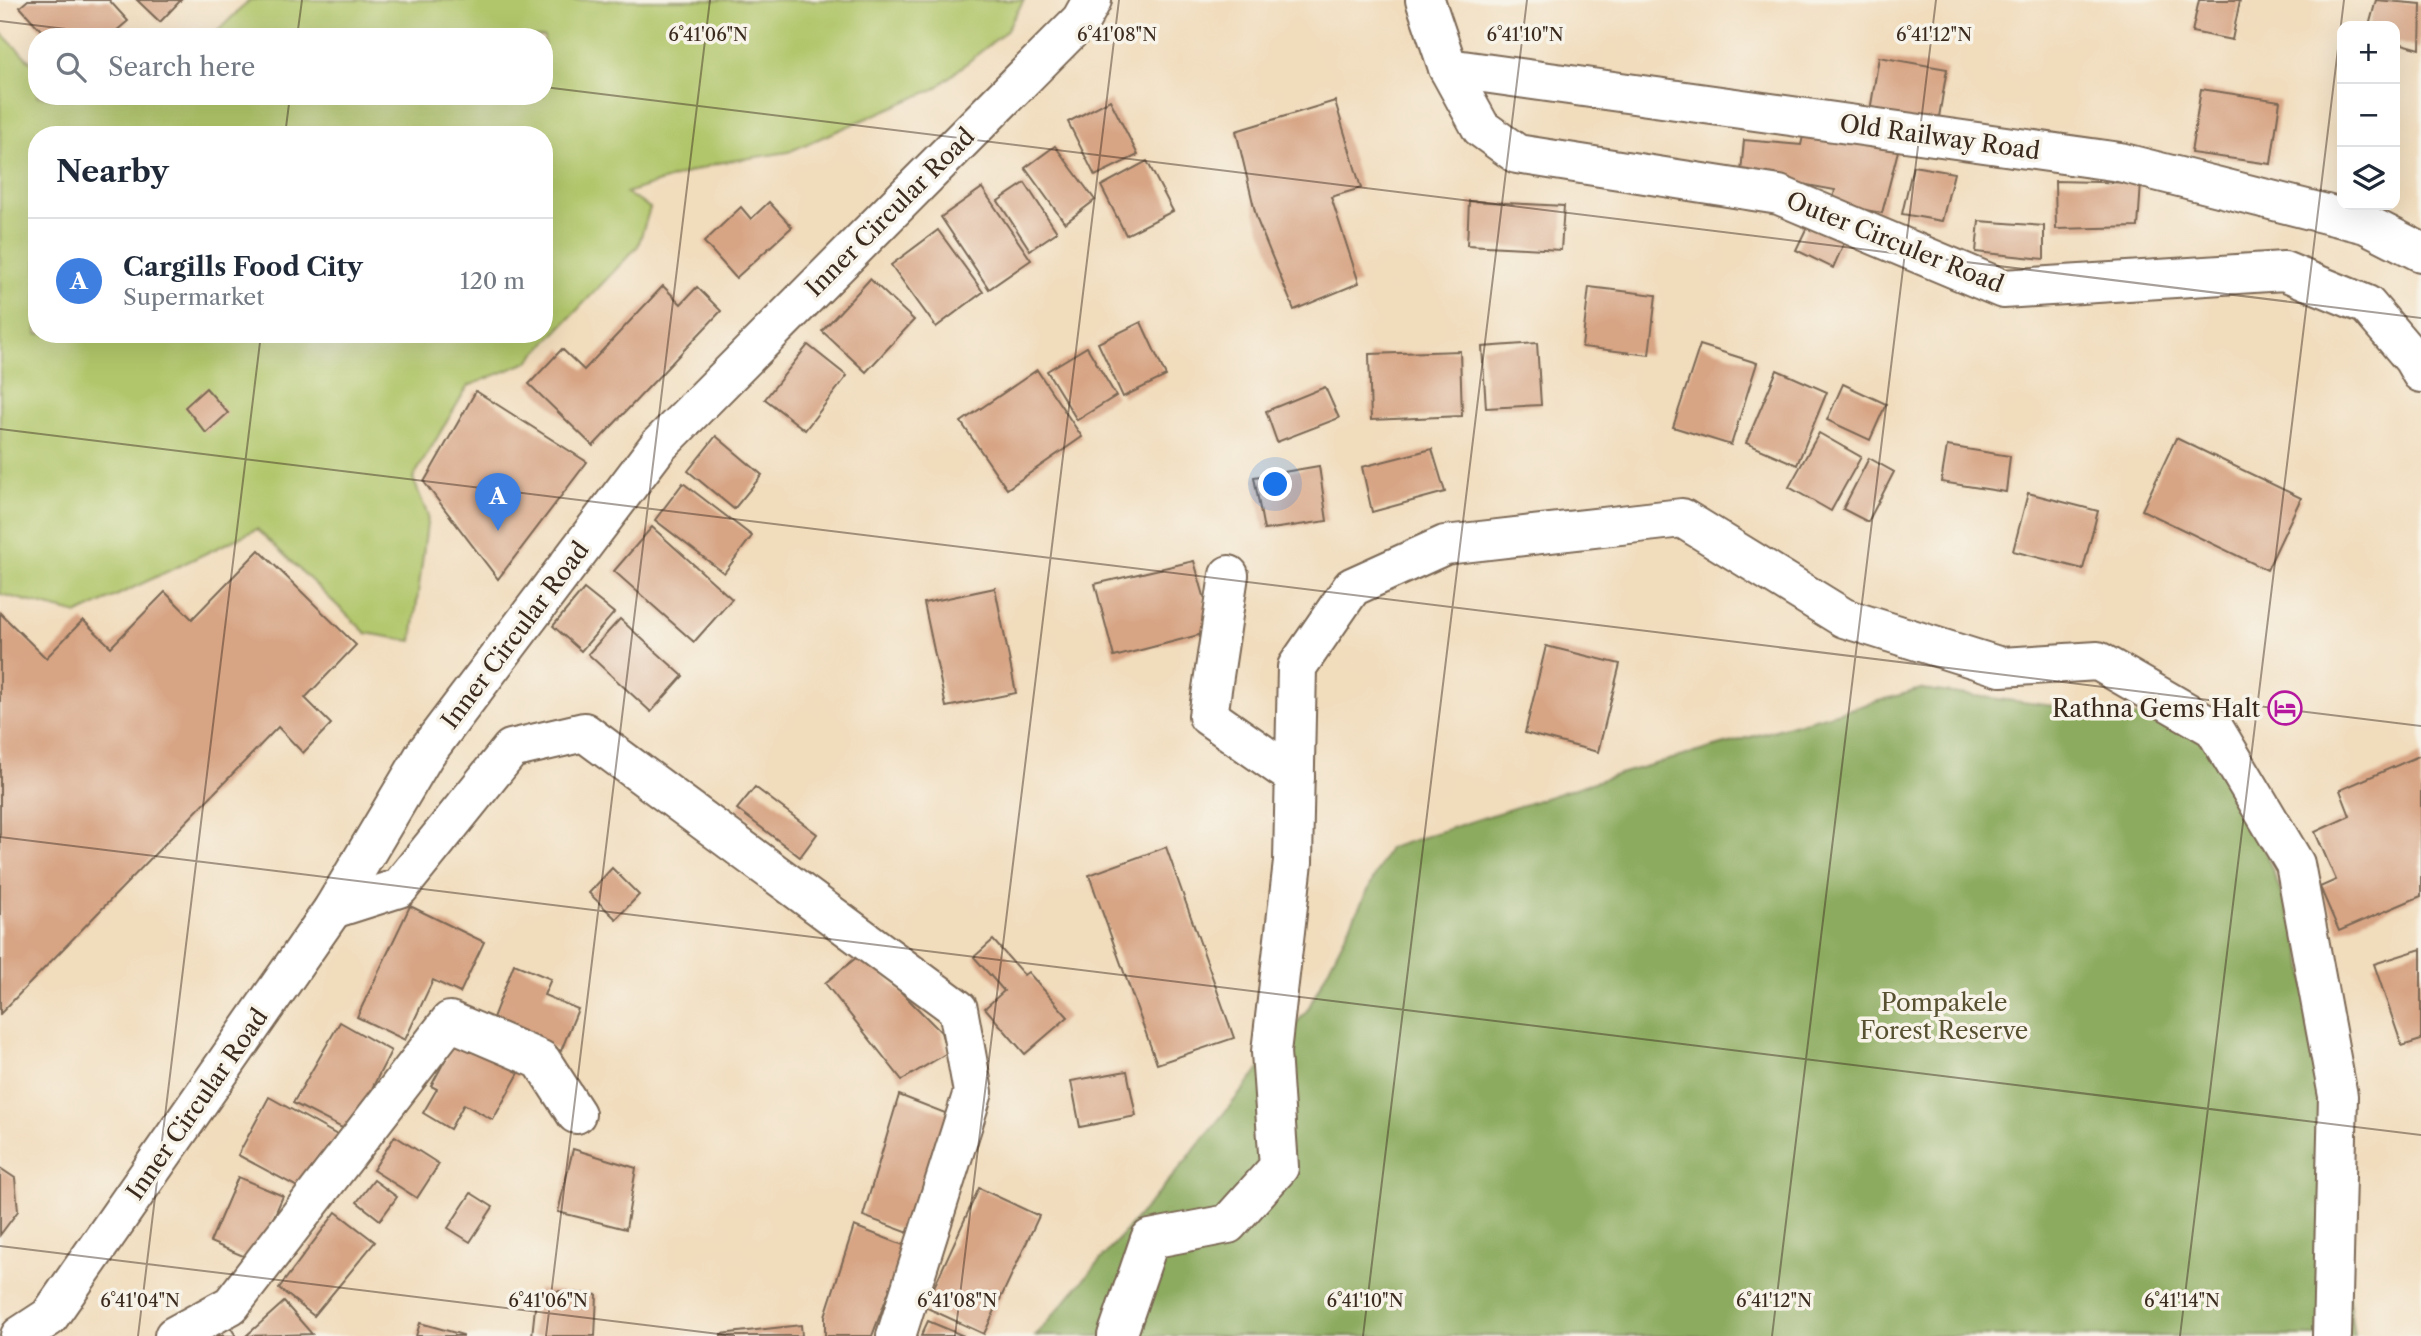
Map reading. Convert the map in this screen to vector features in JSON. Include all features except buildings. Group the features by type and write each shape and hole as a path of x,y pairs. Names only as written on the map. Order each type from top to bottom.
{"street":[{"name":"Inner Circular Road","path":"20,1336 49,1317 332,909 425,754 659,445 1082,20 1092,0"},
{"name":"Outer Circuler Road","path":"1425,0 1448,68 1481,128 1517,154 1779,195 2003,289 2284,271 2367,305 2413,359 2421,373"},
{"name":"Old Railway Road","path":"1448,68 2120,162 2366,224 2421,252"},
{"path":"1117,1336 1150,1240 1228,1224 1279,1167 1271,1052 1293,862 1297,667 1352,587 1445,545 1682,518 1844,618 2001,667 2098,661 2214,728 2295,864 2338,1096 2332,1336"},
{"path":"1229,575 1208,716 1295,777"},
{"path":"332,909 399,888 511,749 584,732 958,1009 973,1092 895,1336"},
{"path":"174,1336 231,1305 450,1021 541,1060 576,1114"}],"green space":[{"path":"250,0 1024,0 1006,31 935,89 788,152 718,163 626,193 650,208 638,246 553,336 553,126 28,126 28,343 546,343 528,362 468,386 413,478 428,516 412,641 366,633 257,529 78,614 0,594 0,32 28,59 28,105 553,105 553,28 220,28"},
{"name":"Pompakele Forest Reserve","path":"1921,689 2218,727 2300,943 2354,1336 1035,1336 1179,1169 1308,1009 1389,848 1619,774"}],"place":[{"name":"Cargills Food City","path":"498,531"},
{"name":"Rathna Gems Halt","path":"2285,708"}]}
